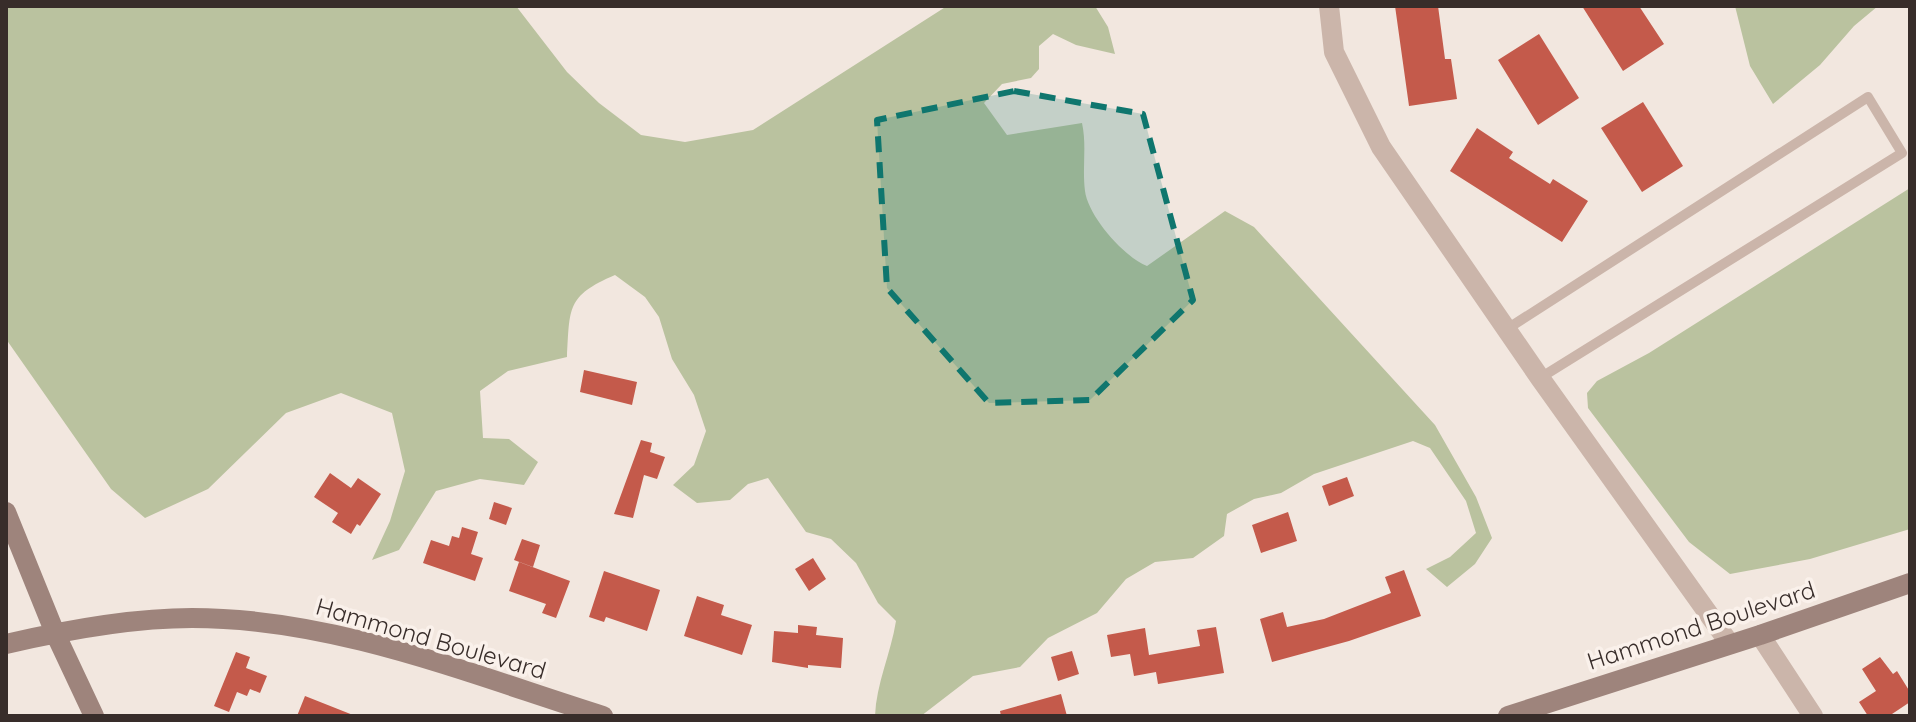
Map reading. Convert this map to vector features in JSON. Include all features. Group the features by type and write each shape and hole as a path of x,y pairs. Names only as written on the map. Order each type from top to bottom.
{"street":[{"path":"1329,6 1334,52 1381,147 1506,330 1730,644"},
{"path":"6,512 55,633 94,716"},
{"name":"Hammond Boulevard","path":"1508,716 1910,583"},
{"name":"Hammond Boulevard","path":"6,644 55,633 149,620 194,618 305,628 381,645 603,716"},
{"path":"1760,635 1813,716"}],"lane":[{"path":"1506,330 1868,97 1902,153 1540,378"}],"highlighted area":[{"path":"1014,91 1143,114 1193,300 1090,400 989,403 887,288 877,120"}],"green space":[{"path":"6,6 516,6 567,72 599,103 641,135 685,142 753,130 947,6 1095,6 1108,27 1115,54 1076,45 1053,34 1039,46 1039,69 1031,78 1002,84 984,103 1007,135 1082,123 1085,191 1093,212 1118,245 1147,266 1225,211 1254,227 1435,425 1476,497 1492,538 1475,564 1447,587 1426,569 1450,557 1476,533 1466,501 1430,448 1413,441 1314,474 1281,493 1254,499 1227,514 1224,536 1193,558 1155,562 1126,579 1097,613 1048,638 1020,667 973,676 921,716 875,716 896,621 878,603 856,563 831,539 806,532 768,478 748,484 730,500 697,503 673,485 694,465 706,431 694,395 672,359 659,317 645,297 615,275 579,297 571,315 567,357 508,371 480,391 483,438 509,439 538,462 524,485 480,479 436,491 399,550 372,560 390,521 405,471 392,413 341,393 286,413 208,489 145,518 111,489 6,339"},
{"path":"1735,6 1878,6 1854,26 1820,65 1773,104 1750,66"},
{"path":"1910,188 1910,529 1810,559 1730,574 1689,542 1588,408 1587,393 1597,381 1649,353"}],"building":[{"path":"1395,6 1438,6 1445,59 1451,59 1457,99 1409,106"},
{"path":"1582,6 1639,6 1664,44 1623,71"},
{"path":"1539,34 1579,98 1538,125 1498,60"},
{"path":"1643,102 1683,166 1642,192 1601,128"},
{"path":"1477,128 1513,152 1509,158 1550,184 1553,179 1588,201 1562,242 1450,171"},
{"path":"584,370 637,382 632,405 580,392"},
{"path":"641,440 652,443 650,452 665,457 657,479 644,475 633,518 614,514"},
{"path":"330,473 351,488 358,478 381,494 351,534 332,522 338,513 314,497"},
{"path":"1347,477 1354,496 1329,506 1322,486"},
{"path":"494,502 512,508 506,525 489,519"},
{"path":"1288,512 1297,541 1261,553 1252,525"},
{"path":"462,527 478,532 471,554 483,558 475,581 423,563 431,540 449,546 452,536 459,538"},
{"path":"522,539 540,545 533,567 514,560"},
{"path":"813,558 826,579 809,591 795,569"},
{"path":"519,562 570,581 556,618 542,613 546,604 509,591"},
{"path":"1404,570 1421,616 1349,641 1272,662 1260,619 1283,612 1287,627 1324,619 1391,593 1385,577"},
{"path":"604,571 660,590 647,631 606,617 604,622 589,617"},
{"path":"697,596 724,605 721,615 752,625 742,655 684,636"},
{"path":"798,625 817,627 816,635 843,638 841,668 808,665 808,668 772,662 774,631 798,633"},
{"path":"1216,627 1224,673 1158,684 1156,672 1134,676 1130,654 1111,657 1107,635 1145,628 1149,655 1200,646 1197,630"},
{"path":"1072,651 1079,674 1058,681 1051,657"},
{"path":"236,652 250,657 246,668 267,676 260,693 250,689 247,696 237,692 229,712 214,706"},
{"path":"1880,657 1893,674 1897,671 1910,692 1910,702 1889,716 1868,716 1859,702 1876,691 1862,669"},
{"path":"1061,694 1067,716 1001,716 1000,711"},
{"path":"305,696 353,715 353,716 297,716"}]}
